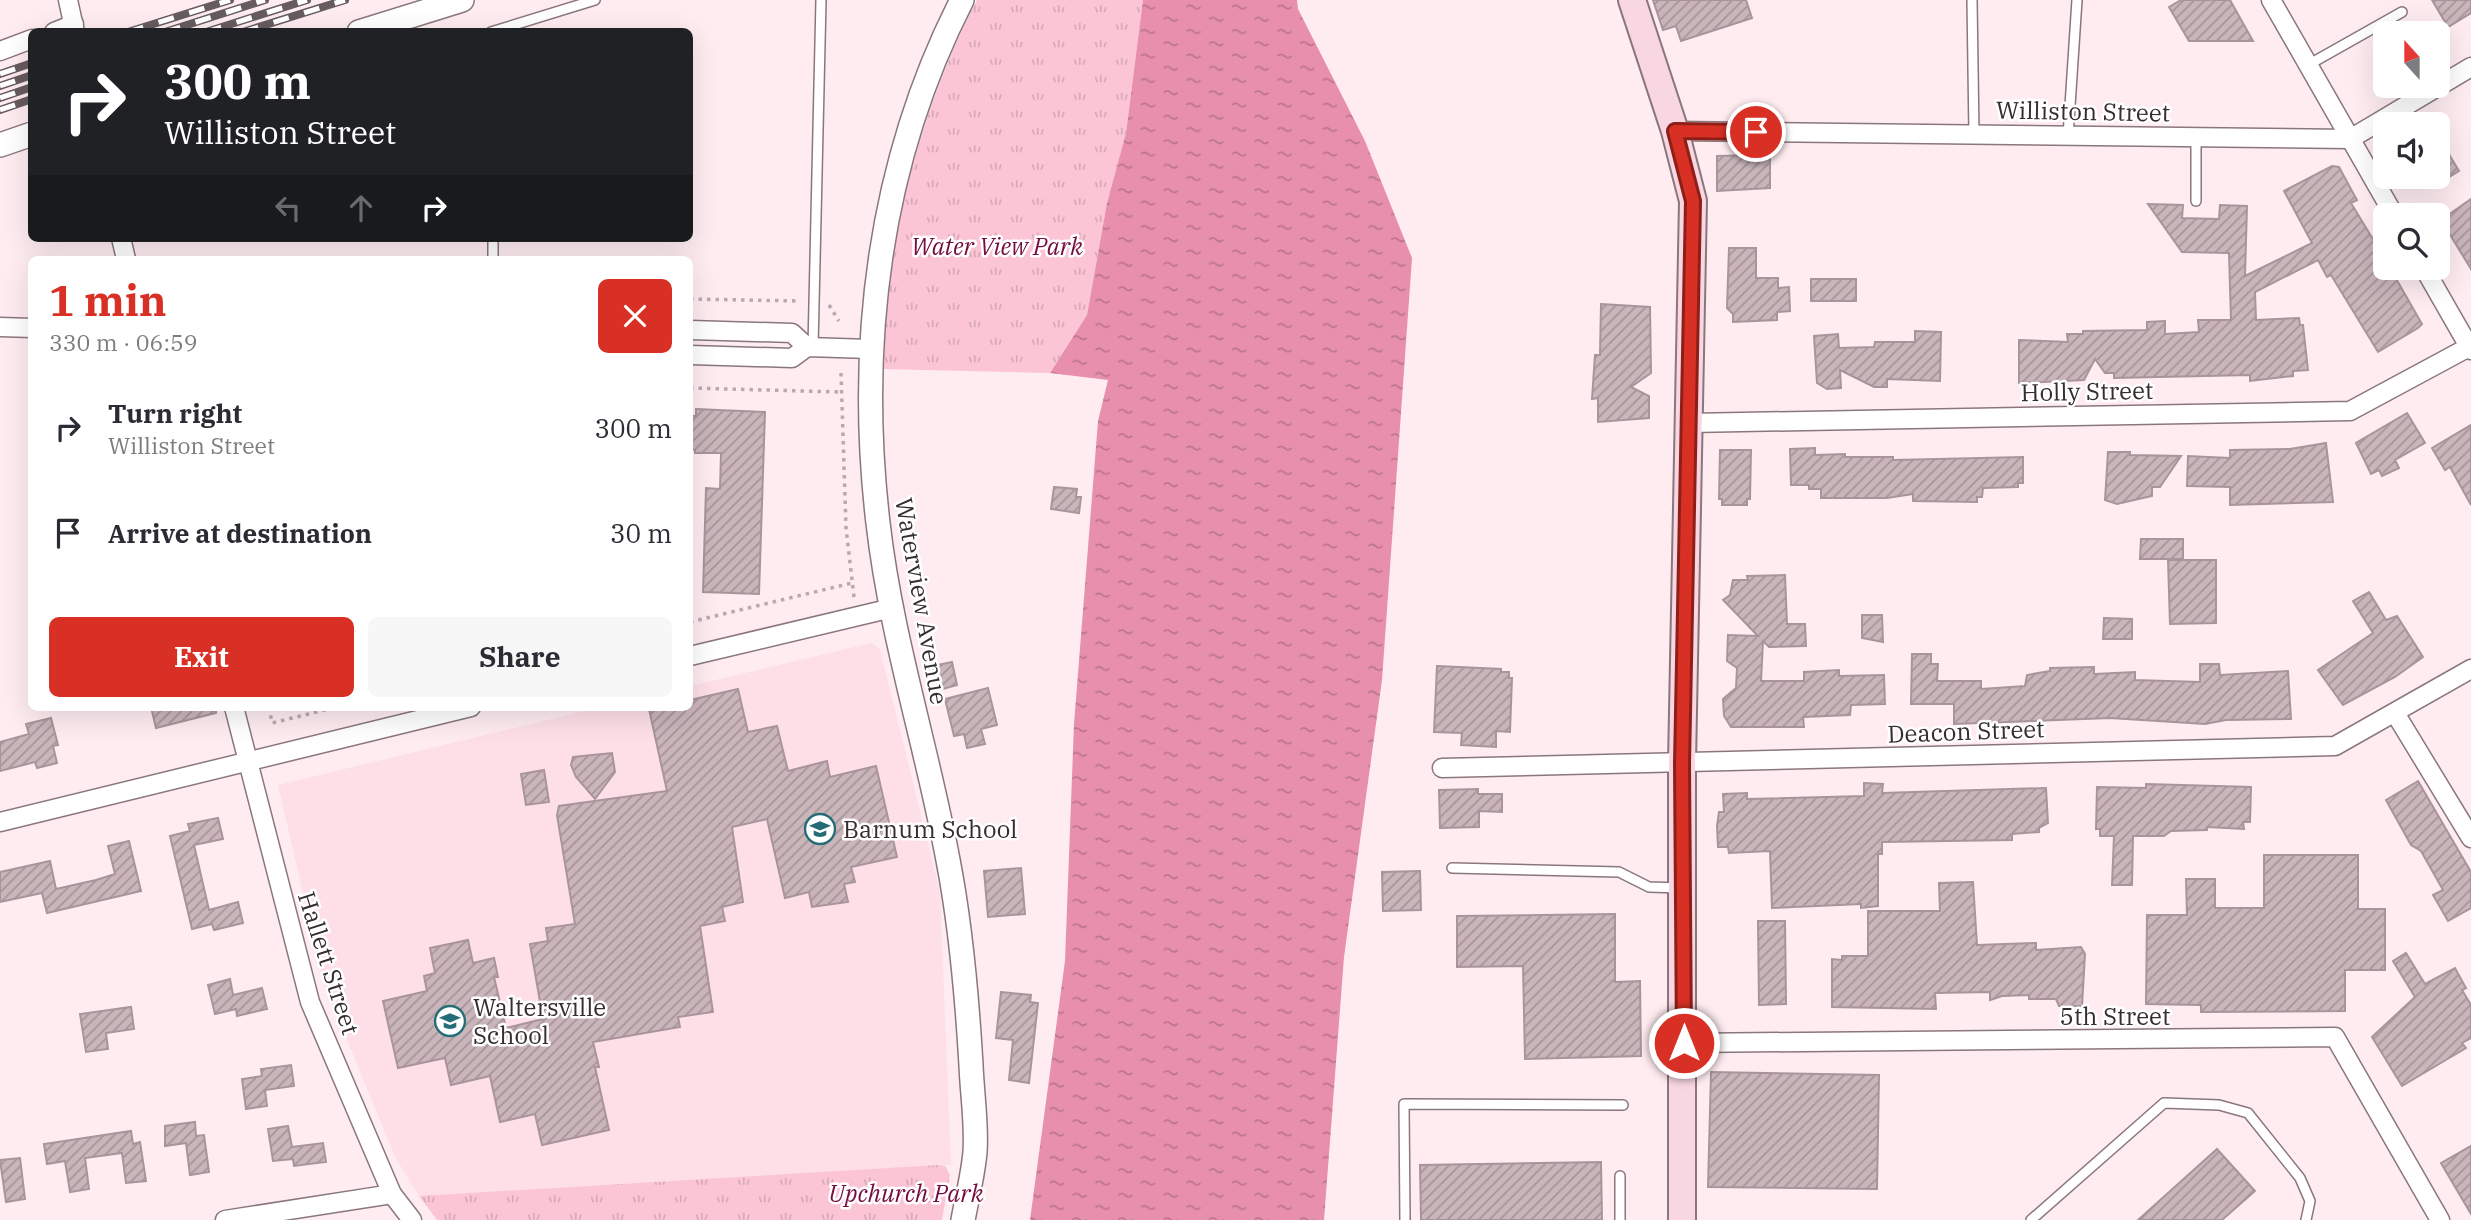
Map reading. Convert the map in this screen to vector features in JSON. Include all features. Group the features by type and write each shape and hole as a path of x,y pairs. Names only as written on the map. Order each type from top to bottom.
{"main road":[{"path":"1632,0 1675,131 1693,201 1682,764 1682,1220"}],"street":[{"path":"68,0 74,28"},
{"path":"372,28 462,0"},
{"name":"Waterview Avenue","path":"962,0 925,80 903,147 879,259 870,349 878,524 892,608 948,860 966,985 975,1151 963,1220"},
{"path":"2271,0 2386,203"},
{"path":"0,51 28,40"},
{"path":"2350,139 2471,67"},
{"name":"Williston Street","path":"1675,131 2350,139"},
{"path":"0,145 28,135"},
{"path":"2431,280 2470,348"},
{"path":"0,327 28,328"},
{"path":"693,330 792,333 810,347"},
{"path":"693,355 792,358 810,347 870,349"},
{"name":"Holly Street","path":"1690,423 2350,411 2470,348"},
{"path":"693,655 892,608"},
{"name":"Deacon Street","path":"1442,768 2335,746 2471,669"},
{"name":"Hallett Street","path":"235,711 310,1002 392,1195 412,1220"},
{"path":"0,822 454,711"},
{"path":"2395,713 2471,838"},
{"name":"5th Street","path":"1684,1043 2335,1037 2440,1220"},
{"path":"225,1220 392,1195"}],"lane":[{"path":"504,28 594,0"},
{"path":"810,347 821,0"},
{"path":"1972,0 1975,135"},
{"path":"2068,136 2077,0"},
{"path":"2308,65 2402,12"},
{"path":"2196,137 2196,201"},
{"path":"1452,868 1619,872 1649,887 1683,888"},
{"path":"2031,1220 2164,1103 2219,1105 2248,1113 2300,1178 2310,1201 2306,1220"},
{"path":"1405,1220 1404,1104 1623,1105"},
{"path":"1620,1176 1620,1220"}],"path":[{"path":"693,299 828,302 839,321"},
{"path":"841,373 846,528 857,617"},
{"path":"693,388 841,392"},
{"path":"693,621 852,583"},
{"path":"270,711 272,723 321,711"}],"shaded area":[{"path":"871,643 880,649 940,892 951,1165 419,1196 395,1157 324,984 278,785 584,711 693,711 693,685"}],"green space":[{"name":"Water View Park","path":"977,0 1143,0 1126,133 1107,203 1087,315 1050,373 882,369 891,273 909,179 938,88"},
{"name":"Upchurch Park","path":"945,1166 950,1175 942,1220 437,1220 419,1196"}],"water":[{"path":"1143,0 1297,0 1298,9 1365,141 1412,258 1382,680 1344,957 1324,1220 1030,1220 1065,961 1074,724 1098,421 1108,380 1050,373 1087,315 1107,203 1126,133"}],"building":[{"path":"1653,0 1746,0 1752,18 1681,41 1676,26 1663,30"},
{"path":"2181,0 2230,0 2253,41 2189,41 2169,7"},
{"path":"2432,0 2471,0 2471,13 2450,26 2450,21 2444,21"},
{"path":"1761,155 1770,158 1770,188 1717,191 1717,156"},
{"path":"2450,156 2459,171 2450,177"},
{"path":"2332,166 2339,167 2357,200 2351,203 2373,239 2373,280 2397,280 2422,324 2378,352 2331,275 2327,277 2318,260 2255,292 2256,320 2299,318 2300,325 2303,325 2308,370 2293,371 2293,376 2250,381 2250,375 2114,378 2114,373 2105,373 2095,359 2084,380 2019,383 2019,340 2068,342 2067,334 2083,334 2083,331 2147,330 2147,322 2165,321 2165,334 2199,332 2198,320 2231,320 2229,253 2182,252 2148,204 2183,205 2182,218 2219,219 2220,205 2247,206 2245,276 2312,243 2284,191"},
{"path":"2471,199 2471,269 2450,235 2450,214"},
{"path":"1729,248 1756,248 1756,278 1778,278 1778,288 1789,287 1790,311 1777,312 1777,320 1733,322 1733,314 1727,308"},
{"path":"1811,279 1856,279 1856,301 1811,301"},
{"path":"1601,304 1650,307 1651,373 1631,387 1649,396 1649,418 1598,422 1598,398 1592,399 1595,355 1600,355"},
{"path":"1915,331 1941,332 1940,381 1887,379 1887,387 1874,387 1840,370 1841,388 1827,389 1817,383 1814,336 1838,334 1839,348 1874,347 1875,342 1915,342"},
{"path":"696,409 765,412 759,594 703,592 706,488 720,489 721,453 695,453 693,416 696,416"},
{"path":"2407,413 2425,443 2395,460 2399,468 2382,476 2379,470 2371,474 2356,443"},
{"path":"2471,425 2471,505 2450,467 2445,470 2432,448"},
{"path":"2326,443 2333,502 2230,505 2230,487 2187,486 2188,456 2230,458 2230,450 2290,449"},
{"path":"1815,448 1815,455 1893,457 1893,460 2023,457 2023,483 2018,483 2018,487 1983,488 1982,497 1977,497 1977,502 1913,501 1913,494 1887,498 1821,498 1821,489 1809,489 1809,485 1791,485 1790,449"},
{"path":"1720,450 1751,450 1750,499 1747,499 1747,505 1722,505 1722,499 1719,499"},
{"path":"2108,452 2181,456 2160,487 2152,487 2152,496 2117,504 2105,500"},
{"path":"1054,487 1077,489 1076,497 1081,497 1079,513 1051,509"},
{"path":"2141,539 2183,539 2183,559 2140,559"},
{"path":"2168,560 2216,560 2216,623 2170,624"},
{"path":"1785,575 1787,624 1805,624 1806,646 1769,647 1763,641 1761,681 1804,681 1804,672 1839,670 1839,676 1884,675 1885,704 1851,705 1850,715 1803,717 1804,727 1731,727 1724,716 1723,699 1736,688 1737,668 1727,661 1728,635 1758,636 1723,600 1730,595 1733,580 1748,580 1747,576"},
{"path":"2369,592 2386,620 2397,616 2423,657 2395,677 2343,705 2318,670 2373,633 2353,601"},
{"path":"1862,615 1882,615 1883,642 1862,638"},
{"path":"2104,618 2132,619 2132,639 2103,639"},
{"path":"1912,654 1931,654 1931,664 1938,664 1937,681 1981,681 1981,689 2025,686 2027,675 2050,671 2050,668 2094,667 2094,674 2135,672 2135,680 2200,682 2200,664 2219,664 2220,675 2288,671 2291,719 2226,720 2205,724 2110,718 1954,724 1954,704 1911,704"},
{"path":"952,662 957,685 939,690 933,666"},
{"path":"1437,666 1501,669 1501,672 1509,672 1509,678 1512,678 1510,732 1496,731 1496,747 1461,745 1462,733 1434,732"},
{"path":"988,688 997,725 981,729 985,744 967,748 964,734 954,736 945,699"},
{"path":"738,689 748,732 777,726 788,771 827,761 830,777 876,766 897,857 851,867 855,882 844,884 848,902 812,907 809,892 785,898 767,819 732,827 743,902 722,907 725,921 700,926 713,1012 678,1017 680,1027 593,1042 599,1067 595,1067 609,1130 542,1145 535,1114 500,1122 490,1076 451,1085 445,1058 398,1068 383,1001 427,991 424,976 435,973 430,948 468,940 473,963 494,958 498,977 494,977 506,1028 543,1019 530,944 548,941 546,928 575,924 557,815 559,806 667,791 649,711 693,711 693,699"},
{"path":"152,711 216,711 216,713 156,728"},
{"path":"51,718 58,745 53,746 57,763 37,768 35,762 0,771 0,742 29,734 26,724"},
{"path":"612,753 615,772 595,799 576,777 571,765 573,757"},
{"path":"544,770 549,802 526,805 521,774"},
{"path":"2418,781 2471,872 2471,908 2448,921 2433,895 2443,890 2421,851 2411,845 2386,800"},
{"path":"1864,783 1883,784 1882,793 2046,788 2048,823 2039,828 2039,832 2012,834 2012,840 1882,842 1882,854 1878,854 1878,906 1861,908 1861,904 1772,908 1770,851 1729,853 1728,847 1718,847 1717,826 1719,812 1724,812 1723,794 1747,793 1747,799 1864,796"},
{"path":"2146,784 2251,787 2250,822 2243,822 2244,829 2207,827 2207,830 2171,831 2164,836 2133,836 2132,885 2112,885 2114,836 2100,836 2100,829 2096,829 2097,787 2146,788"},
{"path":"1478,789 1478,794 1502,794 1502,812 1479,811 1479,827 1440,828 1439,790"},
{"path":"218,818 223,839 194,845 209,910 238,902 243,923 214,930 212,924 192,929 170,836 190,831 188,824"},
{"path":"129,841 141,891 47,913 42,893 0,902 0,872 50,861 56,889 96,880 115,874 108,846"},
{"path":"2264,855 2358,855 2358,909 2385,909 2385,970 2345,970 2345,1011 2201,1012 2201,1005 2146,1004 2147,915 2187,915 2186,879 2215,879 2215,908 2264,908"},
{"path":"1021,868 1025,914 988,917 984,871"},
{"path":"1420,871 1421,910 1383,911 1382,872"},
{"path":"1973,882 1977,945 2036,943 2036,950 2081,947 2085,954 2082,1006 2059,1006 2056,999 2029,999 2029,995 2002,996 1990,1000 1990,992 1935,993 1936,1009 1832,1007 1832,959 1842,960 1842,956 1868,956 1868,911 1940,911 1939,883"},
{"path":"1615,914 1615,982 1640,981 1641,1056 1525,1059 1523,966 1457,967 1457,916"},
{"path":"1758,921 1785,921 1786,1004 1759,1005"},
{"path":"2406,953 2425,984 2455,968 2466,988 2462,990 2471,1005 2471,1038 2462,1043 2466,1048 2402,1086 2372,1037 2415,997 2393,961"},
{"path":"230,979 233,995 262,988 267,1009 237,1016 236,1009 215,1014 208,985"},
{"path":"1001,992 1031,995 1030,1002 1038,1003 1029,1083 1009,1080 1013,1040 996,1038"},
{"path":"131,1007 134,1029 106,1033 108,1049 86,1052 80,1014"},
{"path":"291,1065 294,1086 265,1090 267,1106 246,1109 242,1079 262,1076 261,1069"},
{"path":"1711,1072 1879,1075 1877,1189 1708,1187"},
{"path":"195,1122 196,1136 204,1135 209,1172 190,1175 186,1143 165,1146 165,1126"},
{"path":"288,1126 292,1147 323,1143 326,1162 294,1166 293,1159 273,1161 268,1129"},
{"path":"131,1131 133,1144 140,1142 146,1181 126,1183 122,1153 85,1158 89,1189 70,1192 65,1161 47,1164 44,1144"},
{"path":"2471,1146 2471,1214 2441,1163"},
{"path":"2217,1149 2255,1191 2222,1220 2138,1220"},
{"path":"20,1158 25,1199 6,1202 0,1160"},
{"path":"1601,1162 1602,1220 1421,1220 1420,1165"}],"railway":[{"path":"141,28 230,0"},
{"path":"178,28 265,0"},
{"path":"219,28 307,0"},
{"path":"256,28 345,0"},
{"path":"0,74 28,64"},
{"path":"0,86 28,76"},
{"path":"0,98 28,88"},
{"path":"0,110 28,100"}],"place":[{"name":"Barnum School","path":"820,829"},
{"name":"Waltersville School","path":"450,1021"}],"route":[{"path":"1684,1043 1682,764 1693,201 1675,131 1756,132"}]}
